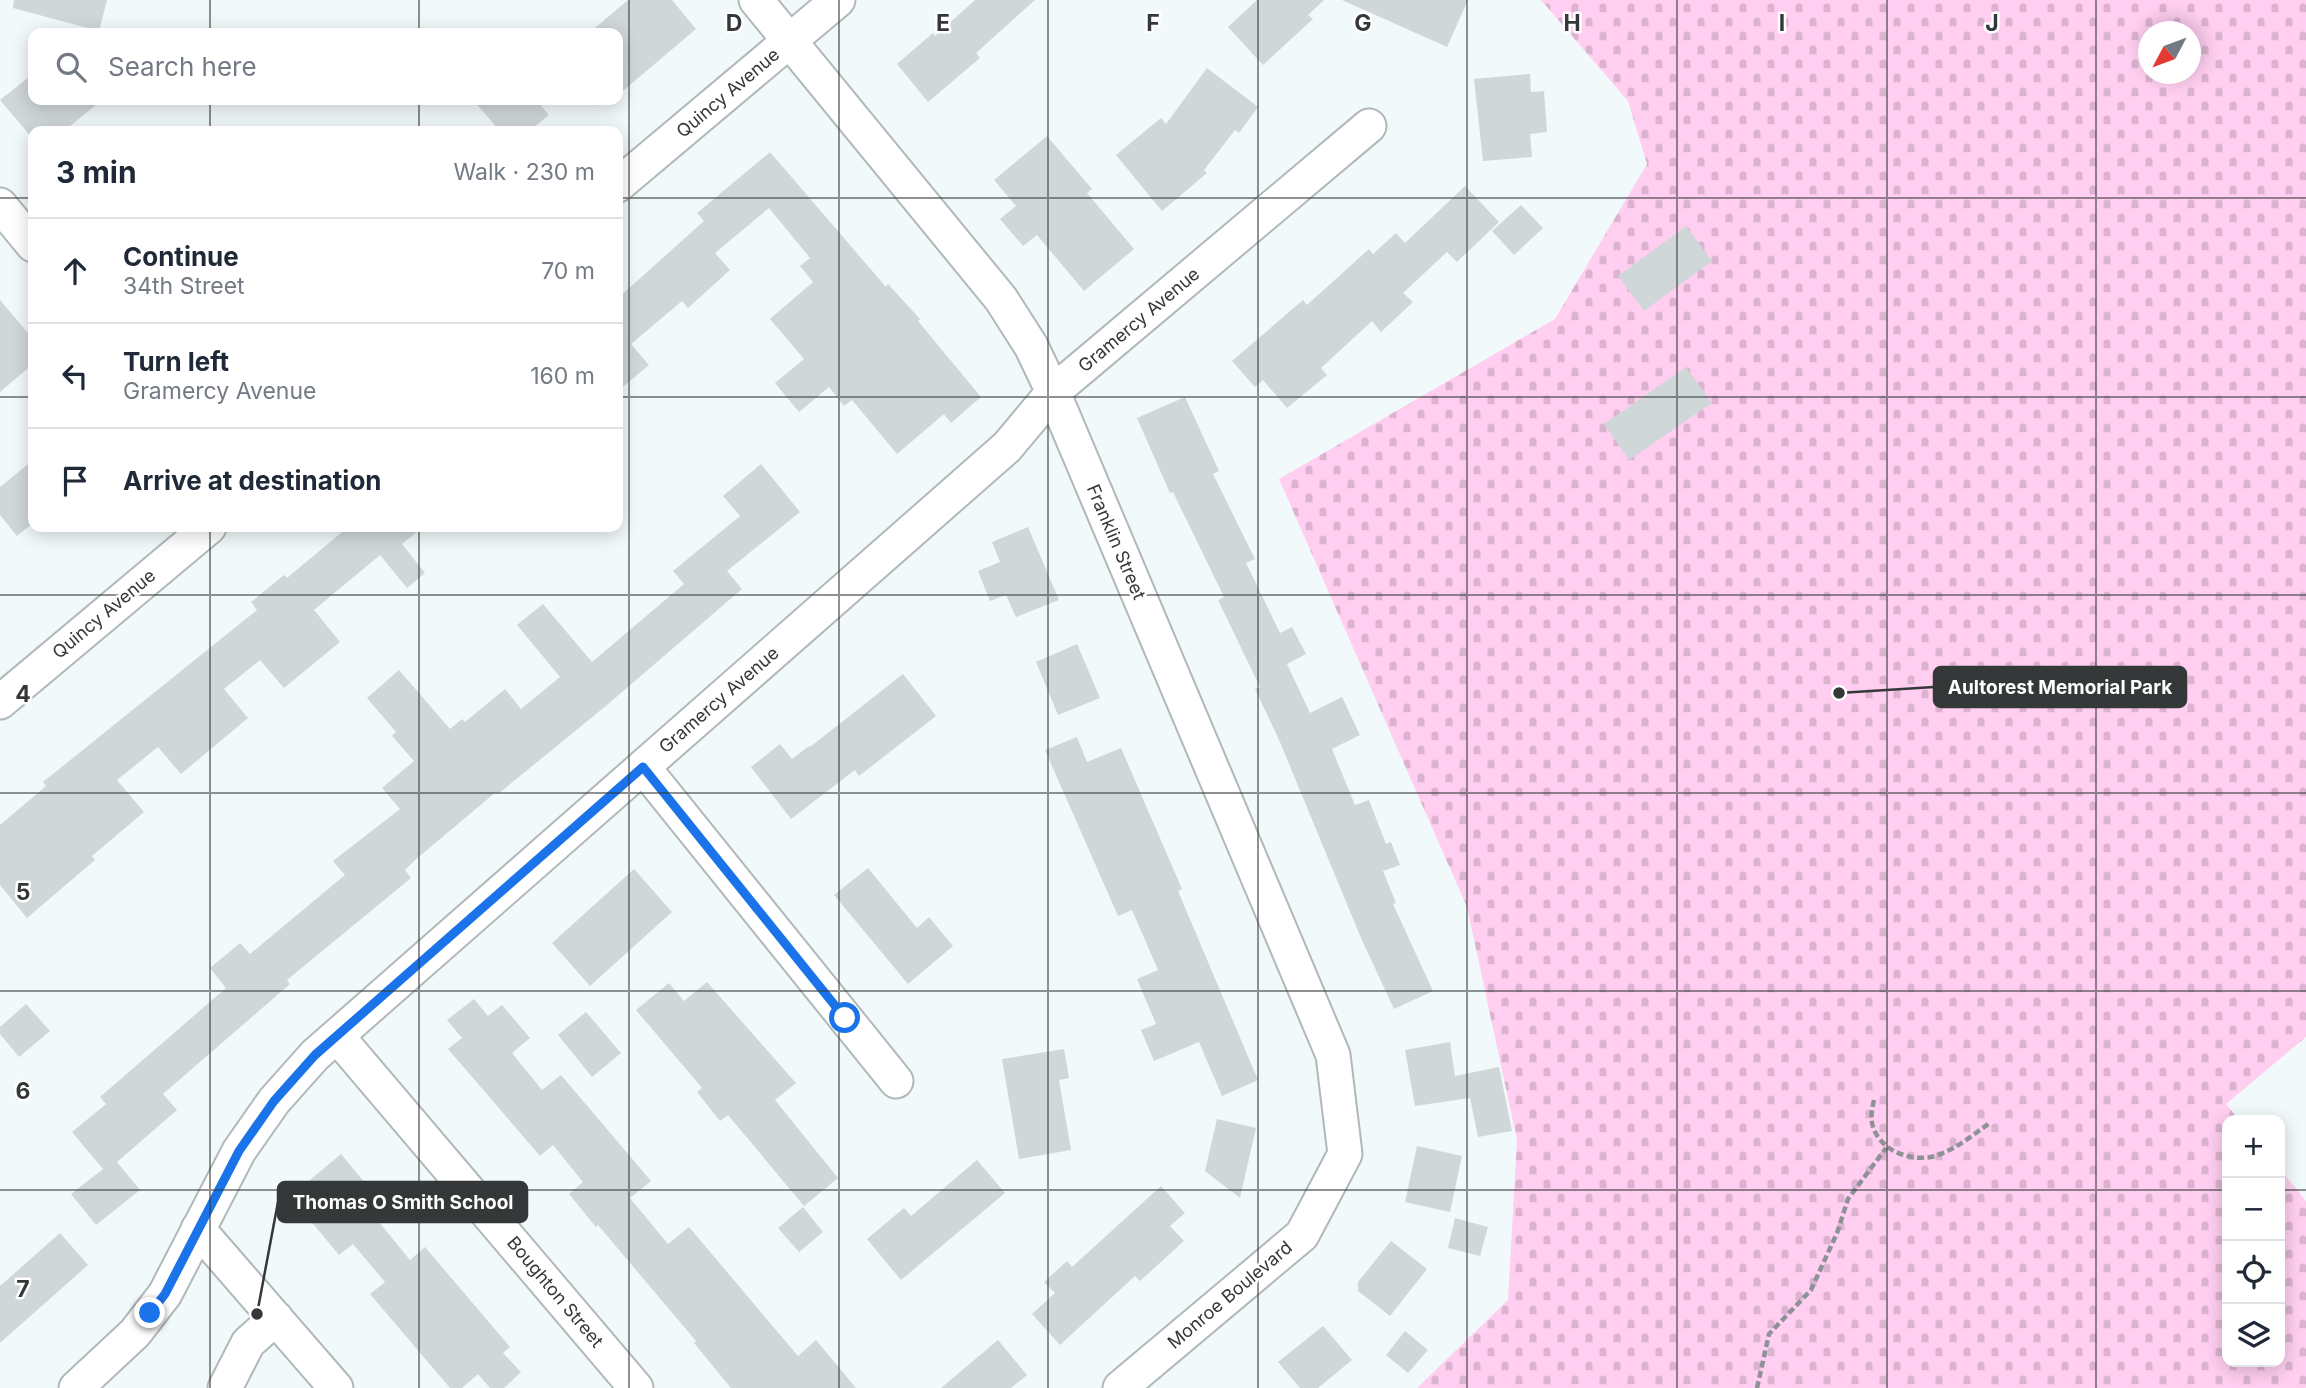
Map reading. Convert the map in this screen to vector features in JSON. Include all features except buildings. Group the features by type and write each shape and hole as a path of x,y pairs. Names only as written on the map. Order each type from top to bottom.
{"street":[{"name":"Franklin Street","path":"756,0 1001,299 1031,346 1333,1055 1345,1154"},
{"name":"Quincy Avenue","path":"623,181 838,0"},
{"name":"Gramercy Avenue","path":"76,1388 135,1332 165,1294 239,1151 274,1101 315,1055 1007,447 1053,393 1369,126"},
{"path":"0,205 28,238"},
{"name":"Quincy Avenue","path":"0,702 203,532"},
{"path":"643,767 896,1081"},
{"name":"Boughton Street","path":"337,1036 636,1388"},
{"name":"Monroe Boulevard","path":"1120,1388 1302,1235 1345,1154"},
{"path":"198,1229 336,1388"},
{"path":"226,1388 248,1343 276,1318"}],"path":[{"path":"1874,1100 1871,1116 1873,1129 1886,1147 1912,1156 1942,1154 1990,1123"},
{"path":"1757,1388 1765,1342 1769,1334 1811,1290 1837,1233 1848,1199 1886,1147"}],"green space":[{"path":"1541,0 2306,0 2306,1037 2226,1104 2235,1115 2222,1115 2222,1367 2285,1367 2285,1175 2306,1201 2306,1388 1417,1388 1508,1300 1517,1140 1467,907 1279,479 1555,319 1647,164 1628,101"}],"place":[{"name":"Aultorest Memorial Park","path":"1839,693"},
{"name":"Thomas O Smith School","path":"257,1314"}],"route":[{"path":"150,1313 165,1294 239,1151 274,1101 315,1055 643,767 845,1018"}]}
